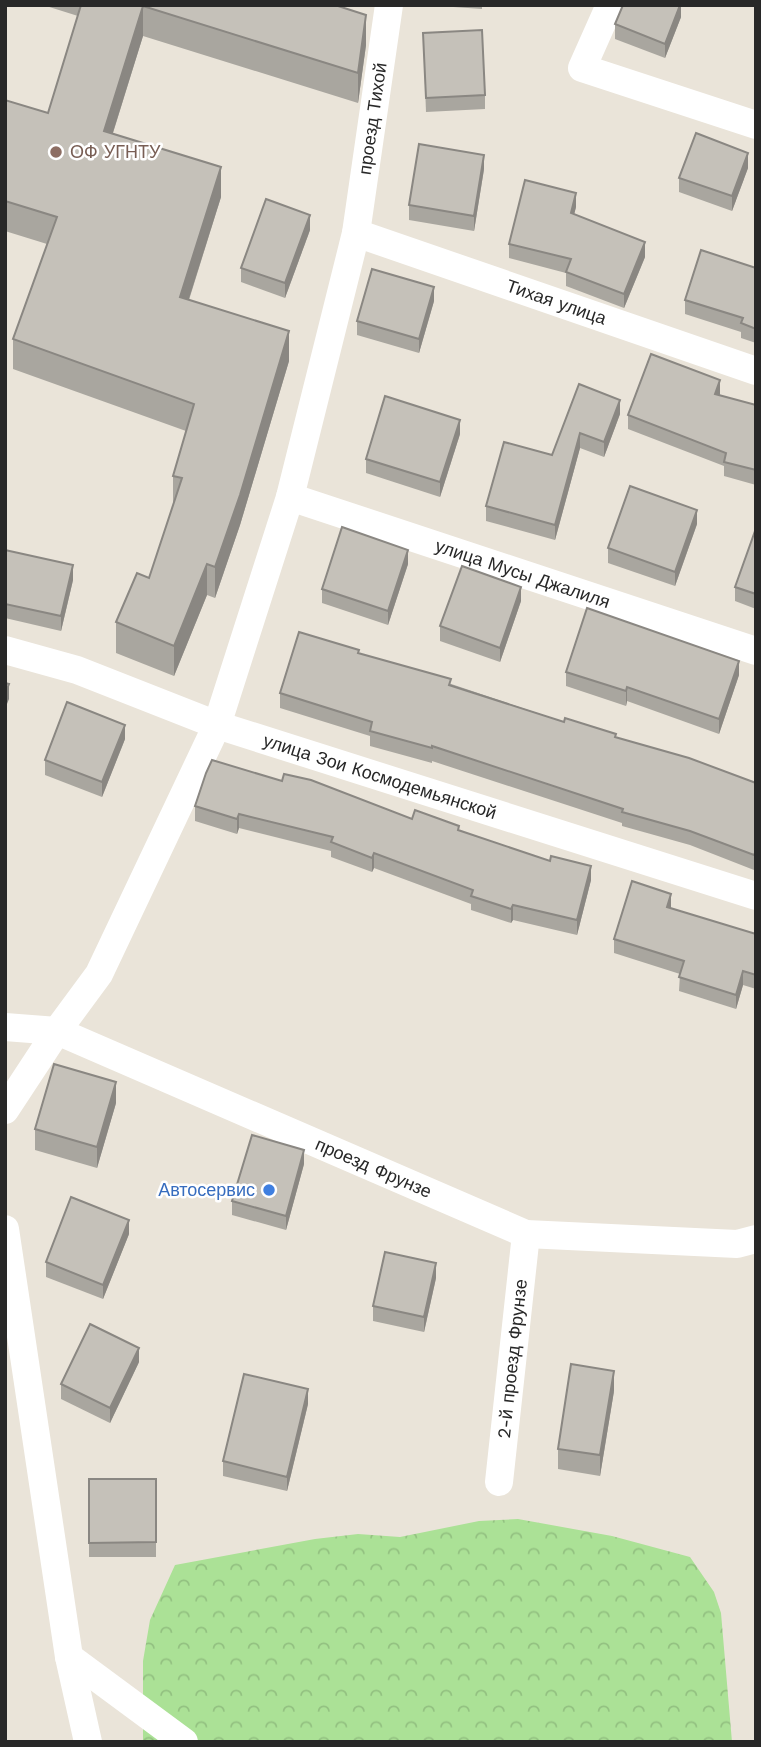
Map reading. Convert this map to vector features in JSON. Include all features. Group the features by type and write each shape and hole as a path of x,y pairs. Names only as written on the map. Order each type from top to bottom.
{"street":[{"name":"проезд Тихой","path":"5,1110 57,1031 99,974 217,725 290,497 356,233 389,5"},
{"path":"610,5 582,68 756,125"},
{"name":"Тихая улица","path":"356,233 756,371"},
{"name":"улица Мусы Джалиля","path":"290,497 756,651"},
{"name":"улица Зои Космодемьянской","path":"5,650 77,670 217,725 756,896"},
{"name":"проезд Фрунзе","path":"5,1027 57,1031 526,1234 737,1244 756,1240"},
{"path":"5,1229 69,1657 88,1742"},
{"name":"2-й проезд Фрунзе","path":"499,1482 526,1234"},
{"path":"69,1657 184,1742"}],"green space":[{"path":"518,1519 612,1536 690,1557 714,1592 721,1613 732,1742 143,1742 143,1661 150,1620 175,1565 315,1539 358,1534 400,1537 479,1521"}],"building":[{"path":"81,5 335,5 366,15 358,73 143,6 104,131 221,167 180,297 289,331 240,495 215,567 207,564 174,646 116,622 137,573 149,578 182,478 173,476 194,404 13,339 57,217 5,201 5,100 48,113"},
{"path":"623,5 680,5 665,44 615,24"},
{"path":"482,30 485,95 426,98 423,33"},
{"path":"696,133 748,153 732,196 679,178"},
{"path":"419,144 484,155 474,216 409,205"},
{"path":"525,180 576,193 571,213 645,242 624,294 566,272 571,259 509,244"},
{"path":"266,199 310,215 285,283 241,268"},
{"path":"701,250 756,268 756,329 741,323 743,318 685,300"},
{"path":"372,269 434,287 419,339 357,321"},
{"path":"651,354 720,380 715,394 756,405 756,470 724,462 726,453 628,415"},
{"path":"579,384 620,400 604,442 580,433 555,525 486,506 504,442 552,455"},
{"path":"385,396 460,420 440,482 366,459"},
{"path":"630,486 697,510 675,572 608,548"},
{"path":"342,527 408,550 388,611 322,589"},
{"path":"756,531 756,594 735,587"},
{"path":"5,550 73,565 61,616 5,604"},
{"path":"462,566 521,587 500,648 440,626"},
{"path":"587,608 739,661 719,719 627,687 626,691 566,672"},
{"path":"299,632 359,650 358,653 451,679 449,685 564,722 565,718 616,734 615,737 689,758 756,783 756,851 754,855 690,831 622,812 623,809 432,746 370,731 372,722 280,693"},
{"path":"67,702 125,725 102,782 45,760"},
{"path":"212,760 282,781 284,774 311,780 412,819 415,810 459,826 458,830 550,861 551,856 591,866 577,920 513,905 511,909 471,896 473,890 374,853 372,858 331,842 333,837 239,814 237,819 195,806"},
{"path":"632,881 671,894 667,907 756,934 756,975 743,971 736,995 679,977 684,961 614,939"},
{"path":"54,1064 116,1082 97,1147 35,1129"},
{"name":"Автосервис","path":"252,1135 304,1150 286,1216 232,1201"},
{"path":"71,1197 129,1220 103,1285 46,1262"},
{"path":"385,1252 436,1263 424,1317 373,1306"},
{"path":"90,1324 139,1348 110,1408 61,1384"},
{"path":"571,1364 614,1371 600,1455 558,1449"},
{"path":"244,1374 308,1389 287,1477 223,1461"},
{"path":"89,1479 156,1479 156,1542 89,1543"}],"place":[{"name":"ОФ УГНТУ","path":"56,152"},
{"name":"Автосервис","path":"269,1190"}]}
